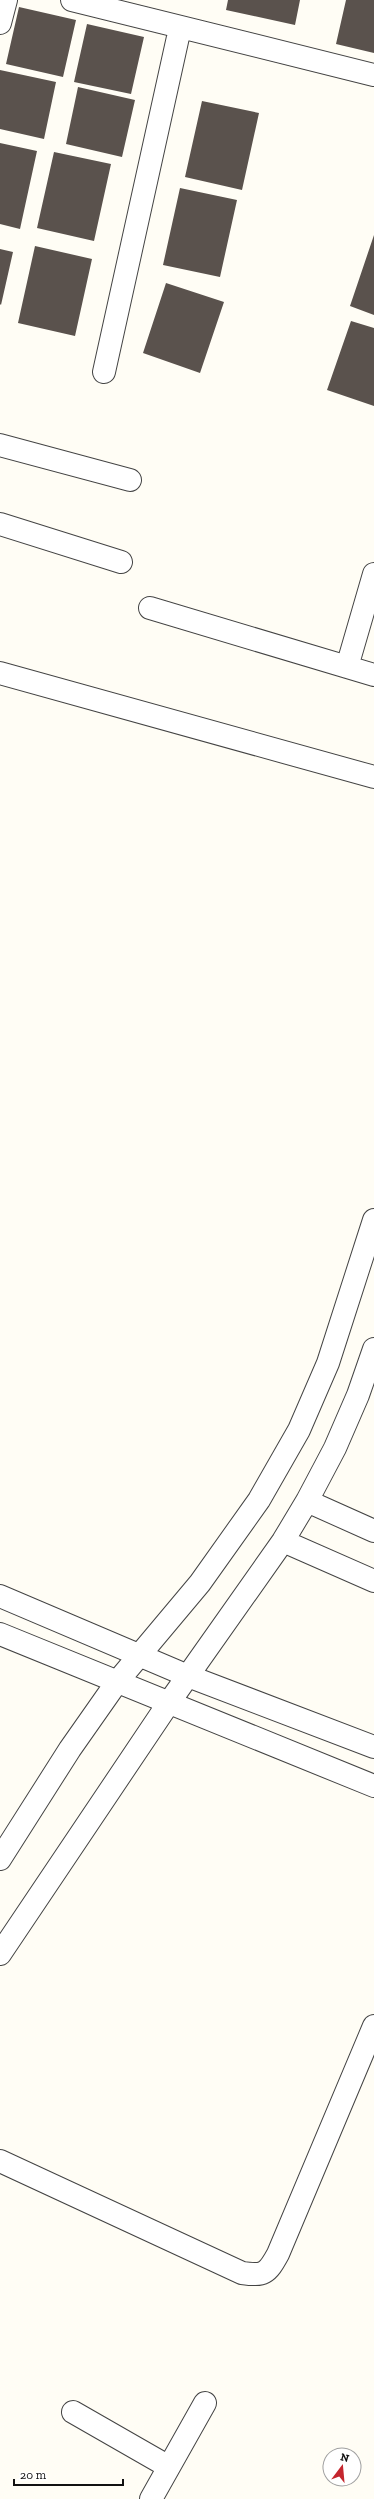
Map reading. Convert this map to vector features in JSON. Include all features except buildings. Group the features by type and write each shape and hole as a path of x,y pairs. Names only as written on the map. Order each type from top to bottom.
{"street":[{"path":"0,23 6,0"},
{"path":"72,0 374,75"},
{"path":"104,372 180,28"},
{"path":"0,444 130,480"},
{"path":"0,524 121,562"},
{"path":"347,667 374,574"},
{"path":"150,608 374,676"},
{"path":"0,673 374,777"},
{"path":"0,1859 70,1749 117,1682 200,1583 259,1500 299,1430 328,1363 374,1220"},
{"path":"0,1954 8,1926 283,1541 307,1501 358,1395 374,1349"},
{"path":"307,1501 374,1531"},
{"path":"283,1541 374,1581"},
{"path":"0,1596 188,1676 374,1747"},
{"path":"0,1634 168,1704 374,1786"},
{"path":"0,2161 242,2273 259,2275 270,2269 278,2254 374,2026"},
{"path":"151,2499 205,2403"},
{"path":"73,2412 168,2467"}]}
